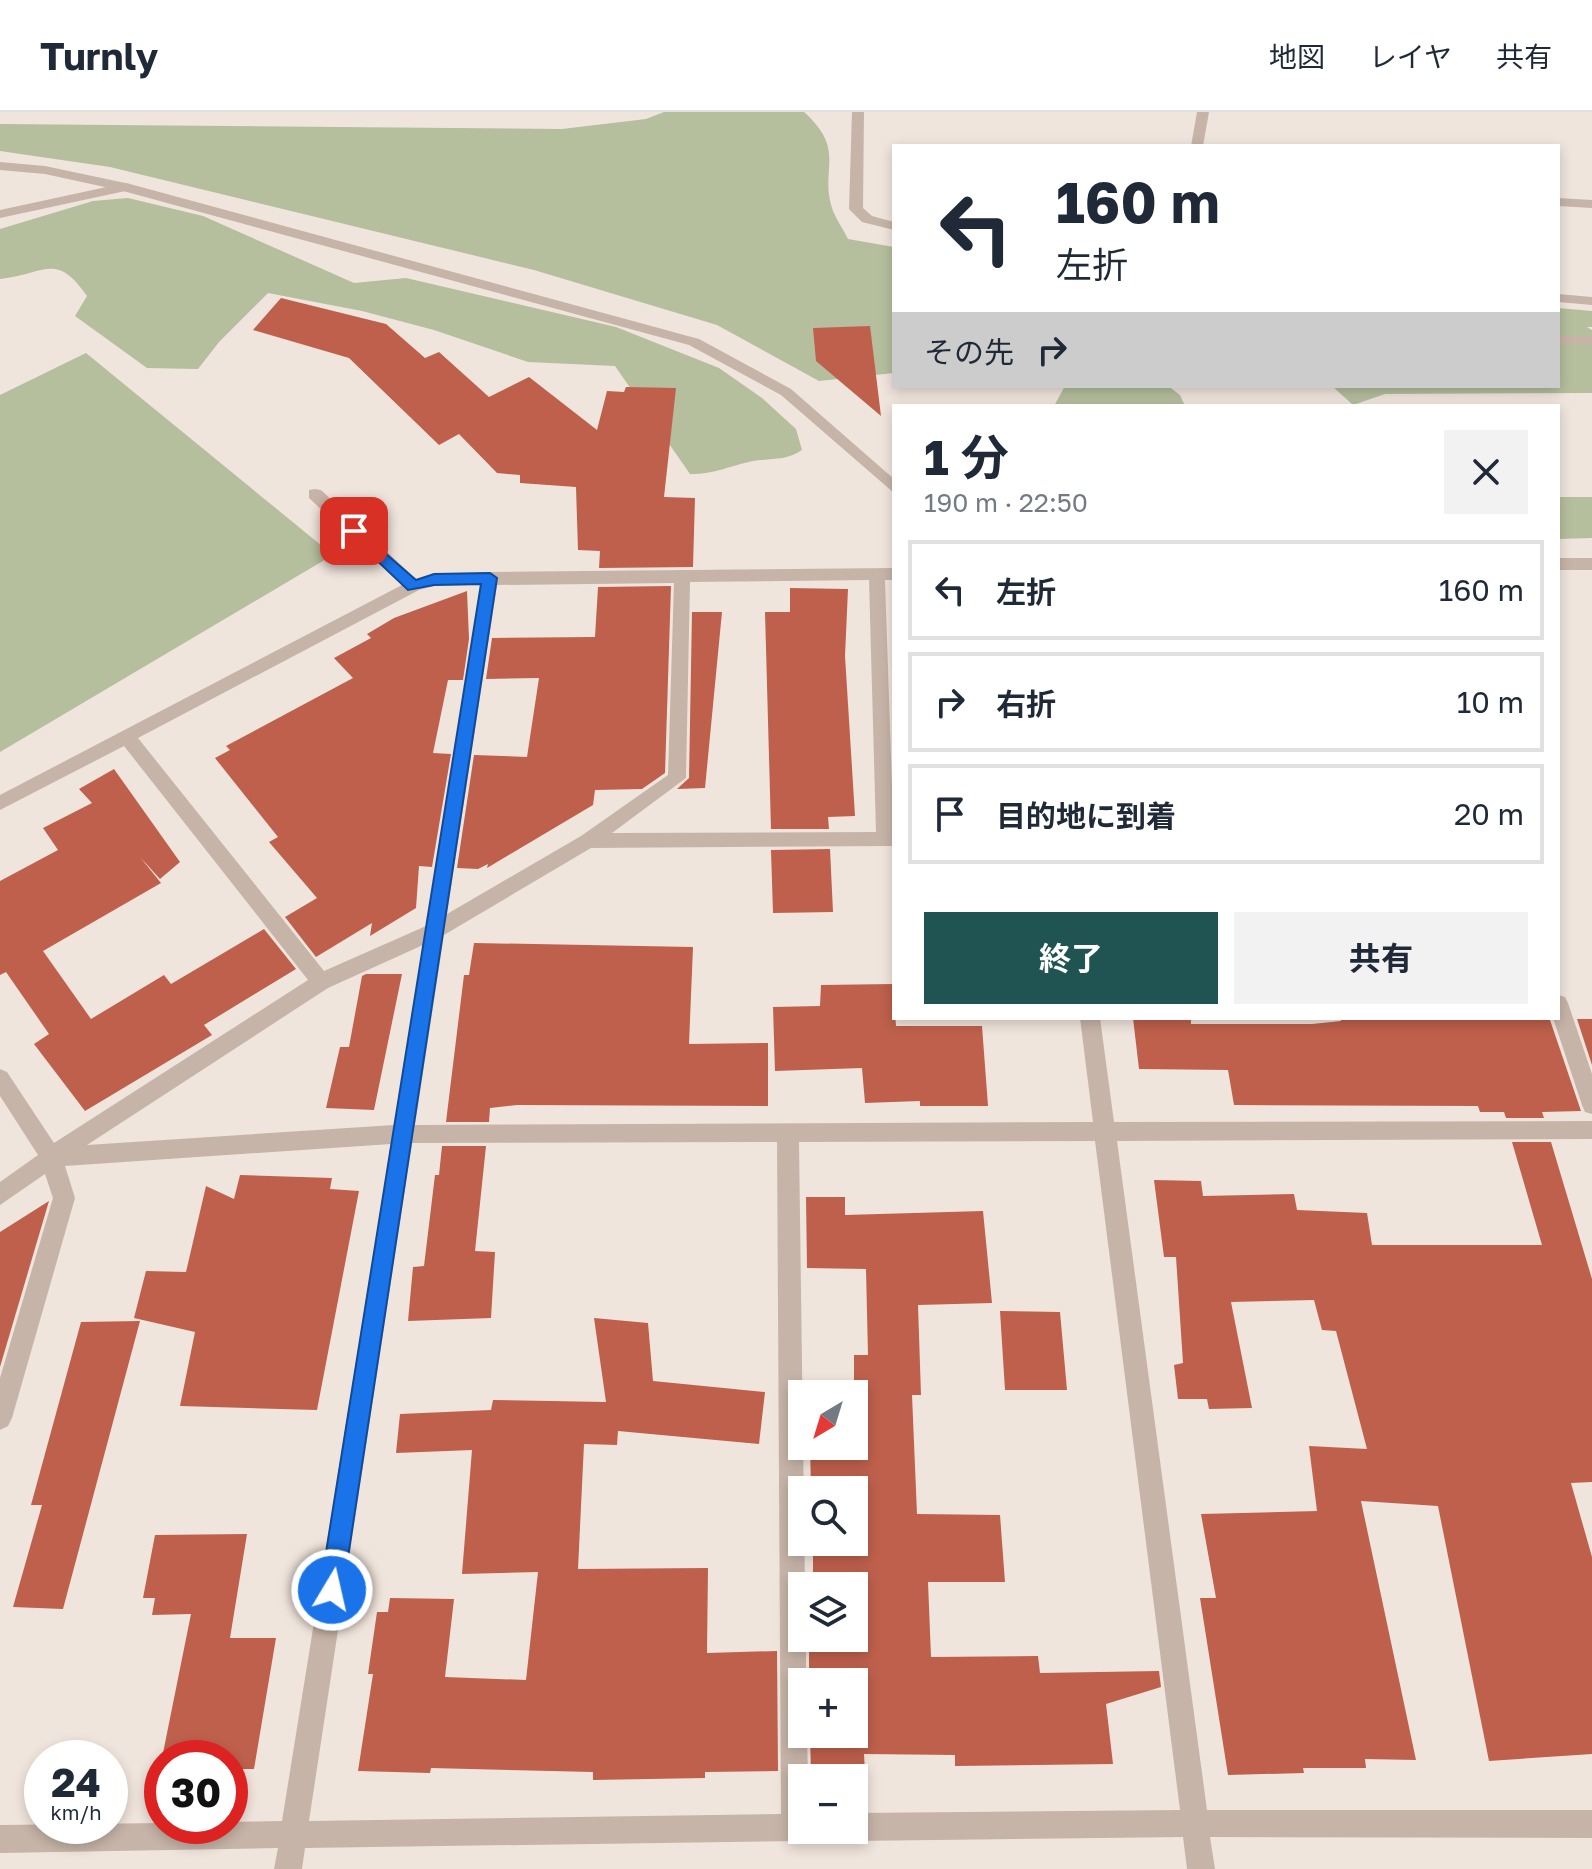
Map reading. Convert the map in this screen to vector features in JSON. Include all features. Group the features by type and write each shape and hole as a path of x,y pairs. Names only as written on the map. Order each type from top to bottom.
{"street":[{"path":"858,112 856,209 867,219 892,225"},
{"path":"1197,144 1203,112"},
{"path":"0,166 45,170 125,187 694,342 786,392 892,486"},
{"path":"0,214 125,187"},
{"path":"1560,202 1592,204"},
{"path":"1560,298 1592,301"},
{"path":"1560,340 1592,340"},
{"path":"315,494 413,586"},
{"path":"1560,564 1592,564"},
{"path":"0,803 413,586 434,580 886,574 890,839 588,841"},
{"path":"0,1195 51,1157 321,982 436,930 588,841 677,778 682,576"},
{"path":"288,1869 490,578"},
{"path":"127,737 321,982"},
{"path":"1560,1009 1592,1105"},
{"path":"1090,1020 1201,1869"},
{"path":"0,1078 51,1157 64,1198 0,1418"},
{"path":"51,1157 404,1134 1592,1130"},
{"path":"788,1134 798,1764"},
{"path":"868,1827 1196,1823 1592,1824"},
{"path":"0,1839 788,1827"}],"green space":[{"path":"664,112 804,112 825,138 829,150 829,196 833,211 848,239 892,247 892,373 819,381 717,325 534,270 110,167 0,151 0,124 562,129 646,119"},
{"path":"128,198 203,216 354,283 406,278 616,327 719,368 762,398 796,429 802,450 784,458 690,474 615,366 528,362 434,330 362,311 268,293 219,342 198,369 147,368 75,316 87,296 67,274 49,269 0,279 0,229 93,201"},
{"path":"1560,308 1592,311 1592,327 1587,327 1592,330 1592,393 1385,394 1352,404 1334,388 1560,388"},
{"path":"86,353 333,555 0,752 0,395"},
{"path":"1064,388 1171,388 1180,395 1184,404 1055,404"},
{"path":"1560,497 1592,497 1592,538 1560,539"}],"building":[{"path":"281,298 386,324 425,358 439,352 489,397 529,377 597,430 607,391 624,392 626,387 676,388 664,497 695,498 693,567 599,568 600,551 578,550 576,487 520,483 520,475 497,473 459,434 439,445 349,358 253,330"},
{"path":"870,326 881,416 816,361 813,328"},
{"path":"671,586 665,773 642,789 595,790 593,805 487,868 488,864 478,869 457,868 474,755 527,757 539,678 486,679 492,638 595,637 598,587"},
{"path":"790,588 848,589 845,656 855,816 828,817 829,829 771,829 765,612 790,612"},
{"path":"467,591 469,639 463,680 448,680 433,753 451,754 432,867 419,866 416,908 370,936 372,923 316,957 285,917 317,898 269,842 278,837 215,758 230,750 226,746 353,678 334,658 371,638 367,634 394,618"},
{"path":"692,612 722,612 705,788 677,789 689,778"},
{"path":"114,769 180,862 160,879 140,857 161,883 43,951 91,1019 164,975 171,984 264,929 296,969 204,1025 212,1035 85,1111 34,1044 49,1034 6,972 0,975 0,881 58,850 43,828 92,803 79,789"},
{"path":"830,849 833,912 773,913 771,850"},
{"path":"474,943 693,947 689,1044 768,1043 768,1106 517,1105 490,1108 489,1122 446,1122 464,975 469,975"},
{"path":"402,974 374,1110 326,1108 340,1047 349,1047 362,976"},
{"path":"892,984 892,1020 896,1020 896,1026 982,1026 988,1106 920,1106 920,1101 865,1103 862,1068 775,1071 773,1007 820,1006 821,985"},
{"path":"1577,1019 1592,1019 1592,1065"},
{"path":"1133,1020 1191,1020 1191,1024 1312,1024 1341,1020 1550,1020 1581,1111 1542,1112 1544,1118 1506,1118 1504,1112 1480,1112 1478,1106 1234,1105 1228,1070 1139,1069"},
{"path":"1512,1142 1551,1142 1592,1279 1592,1482 1571,1483 1592,1557 1592,1754 1489,1761 1438,1506 1361,1501 1416,1760 1365,1759 1366,1768 1303,1768 1304,1773 1228,1775 1200,1598 1216,1598 1201,1514 1317,1511 1309,1446 1367,1449 1336,1331 1322,1330 1314,1300 1231,1302 1252,1408 1209,1409 1207,1399 1178,1399 1174,1365 1183,1363 1176,1257 1164,1257 1154,1180 1201,1181 1203,1196 1294,1194 1297,1210 1367,1213 1372,1245 1542,1245"},
{"path":"442,1146 486,1146 475,1251 495,1252 491,1318 408,1321 413,1267 424,1266 435,1175 439,1175"},
{"path":"240,1175 332,1178 330,1189 359,1191 317,1410 180,1406 195,1332 134,1318 146,1271 186,1272 206,1186 234,1199"},
{"path":"806,1197 845,1197 845,1215 983,1211 992,1303 918,1305 921,1395 912,1395 917,1514 1000,1515 1005,1582 928,1582 931,1657 1038,1656 1040,1673 1159,1671 1161,1687 1106,1704 1113,1764 955,1766 955,1755 864,1754 865,1764 811,1764 810,1748 868,1748 868,1668 809,1668 809,1652 868,1652 868,1572 813,1572 813,1556 868,1556 868,1476 811,1476 810,1460 868,1460 868,1380 854,1380 854,1355 868,1355 866,1269 807,1268"},
{"path":"49,1201 0,1367 0,1232"},
{"path":"1000,1311 1060,1312 1067,1390 1005,1390"},
{"path":"594,1318 648,1323 653,1381 765,1392 759,1444 618,1431 617,1445 584,1444 578,1569 708,1568 707,1653 777,1651 778,1771 705,1772 705,1778 593,1780 593,1772 431,1768 430,1773 358,1771 373,1674 368,1674 377,1612 388,1612 390,1598 454,1599 445,1677 526,1680 538,1572 462,1574 472,1450 396,1453 400,1414 491,1410 493,1400 606,1402"},
{"path":"140,1321 63,1609 13,1607 42,1505 31,1505 81,1322"},
{"path":"247,1534 230,1638 276,1638 254,1769 248,1769 248,1740 166,1740 191,1614 152,1615 155,1598 143,1598 155,1535"}],"route":[{"path":"332,1590 490,578 434,580 413,586 354,531"}]}
